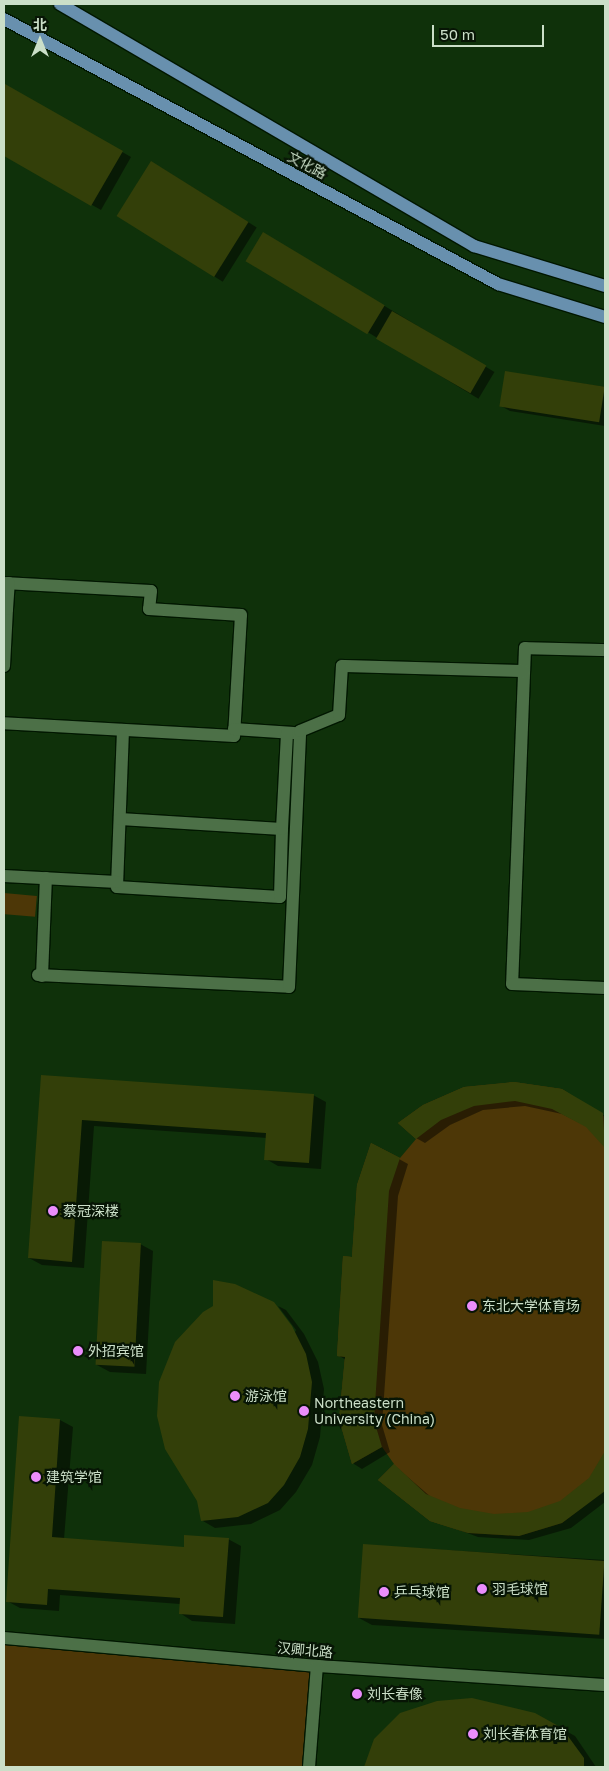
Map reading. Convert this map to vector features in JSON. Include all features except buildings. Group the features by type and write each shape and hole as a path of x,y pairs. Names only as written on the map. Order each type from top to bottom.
{"main road":[{"name":"文化路","path":"60,4 474,246 605,286"},
{"name":"文化路","path":"4,19 498,284 605,317"}],"street":[{"path":"4,666 6,583 151,591 149,609 241,615 234,736 4,723"},
{"path":"605,650 525,648 512,984 605,988"},
{"path":"234,729 293,733 339,715 342,666 524,672"},
{"path":"123,730 117,887 280,897 282,829 293,733"},
{"path":"46,878 40,976 288,987 293,733"},
{"path":"120,819 282,829"},
{"path":"4,876 117,882"},
{"name":"汉卿北路","path":"4,1638 317,1666 605,1686"},
{"path":"308,1767 317,1666"}],"shaded area":[{"path":"4,893 37,896 35,917 4,914"},
{"name":"东北大学体育场","path":"514,1082 562,1089 605,1117 605,1490 562,1523 519,1536 468,1533 430,1521 378,1480 394,1464 382,1447 352,1464 339,1419 345,1357 337,1356 343,1256 352,1257 357,1185 371,1143 400,1158 416,1139 398,1123 423,1105 464,1087"},
{"path":"4,1638 317,1666 309,1767 4,1767"}],"place":[{"name":"蔡冠深楼","path":"53,1211"},
{"name":"东北大学体育场","path":"472,1306"},
{"name":"外招宾馆","path":"78,1351"},
{"name":"游泳馆","path":"235,1396"},
{"name":"Northeastern University (China)","path":"304,1411"},
{"name":"建筑学馆","path":"36,1477"},
{"name":"羽毛球馆","path":"482,1589"},
{"name":"乒乓球馆","path":"384,1592"},
{"name":"刘长春像","path":"357,1694"},
{"name":"刘长春体育馆","path":"473,1734"}]}
